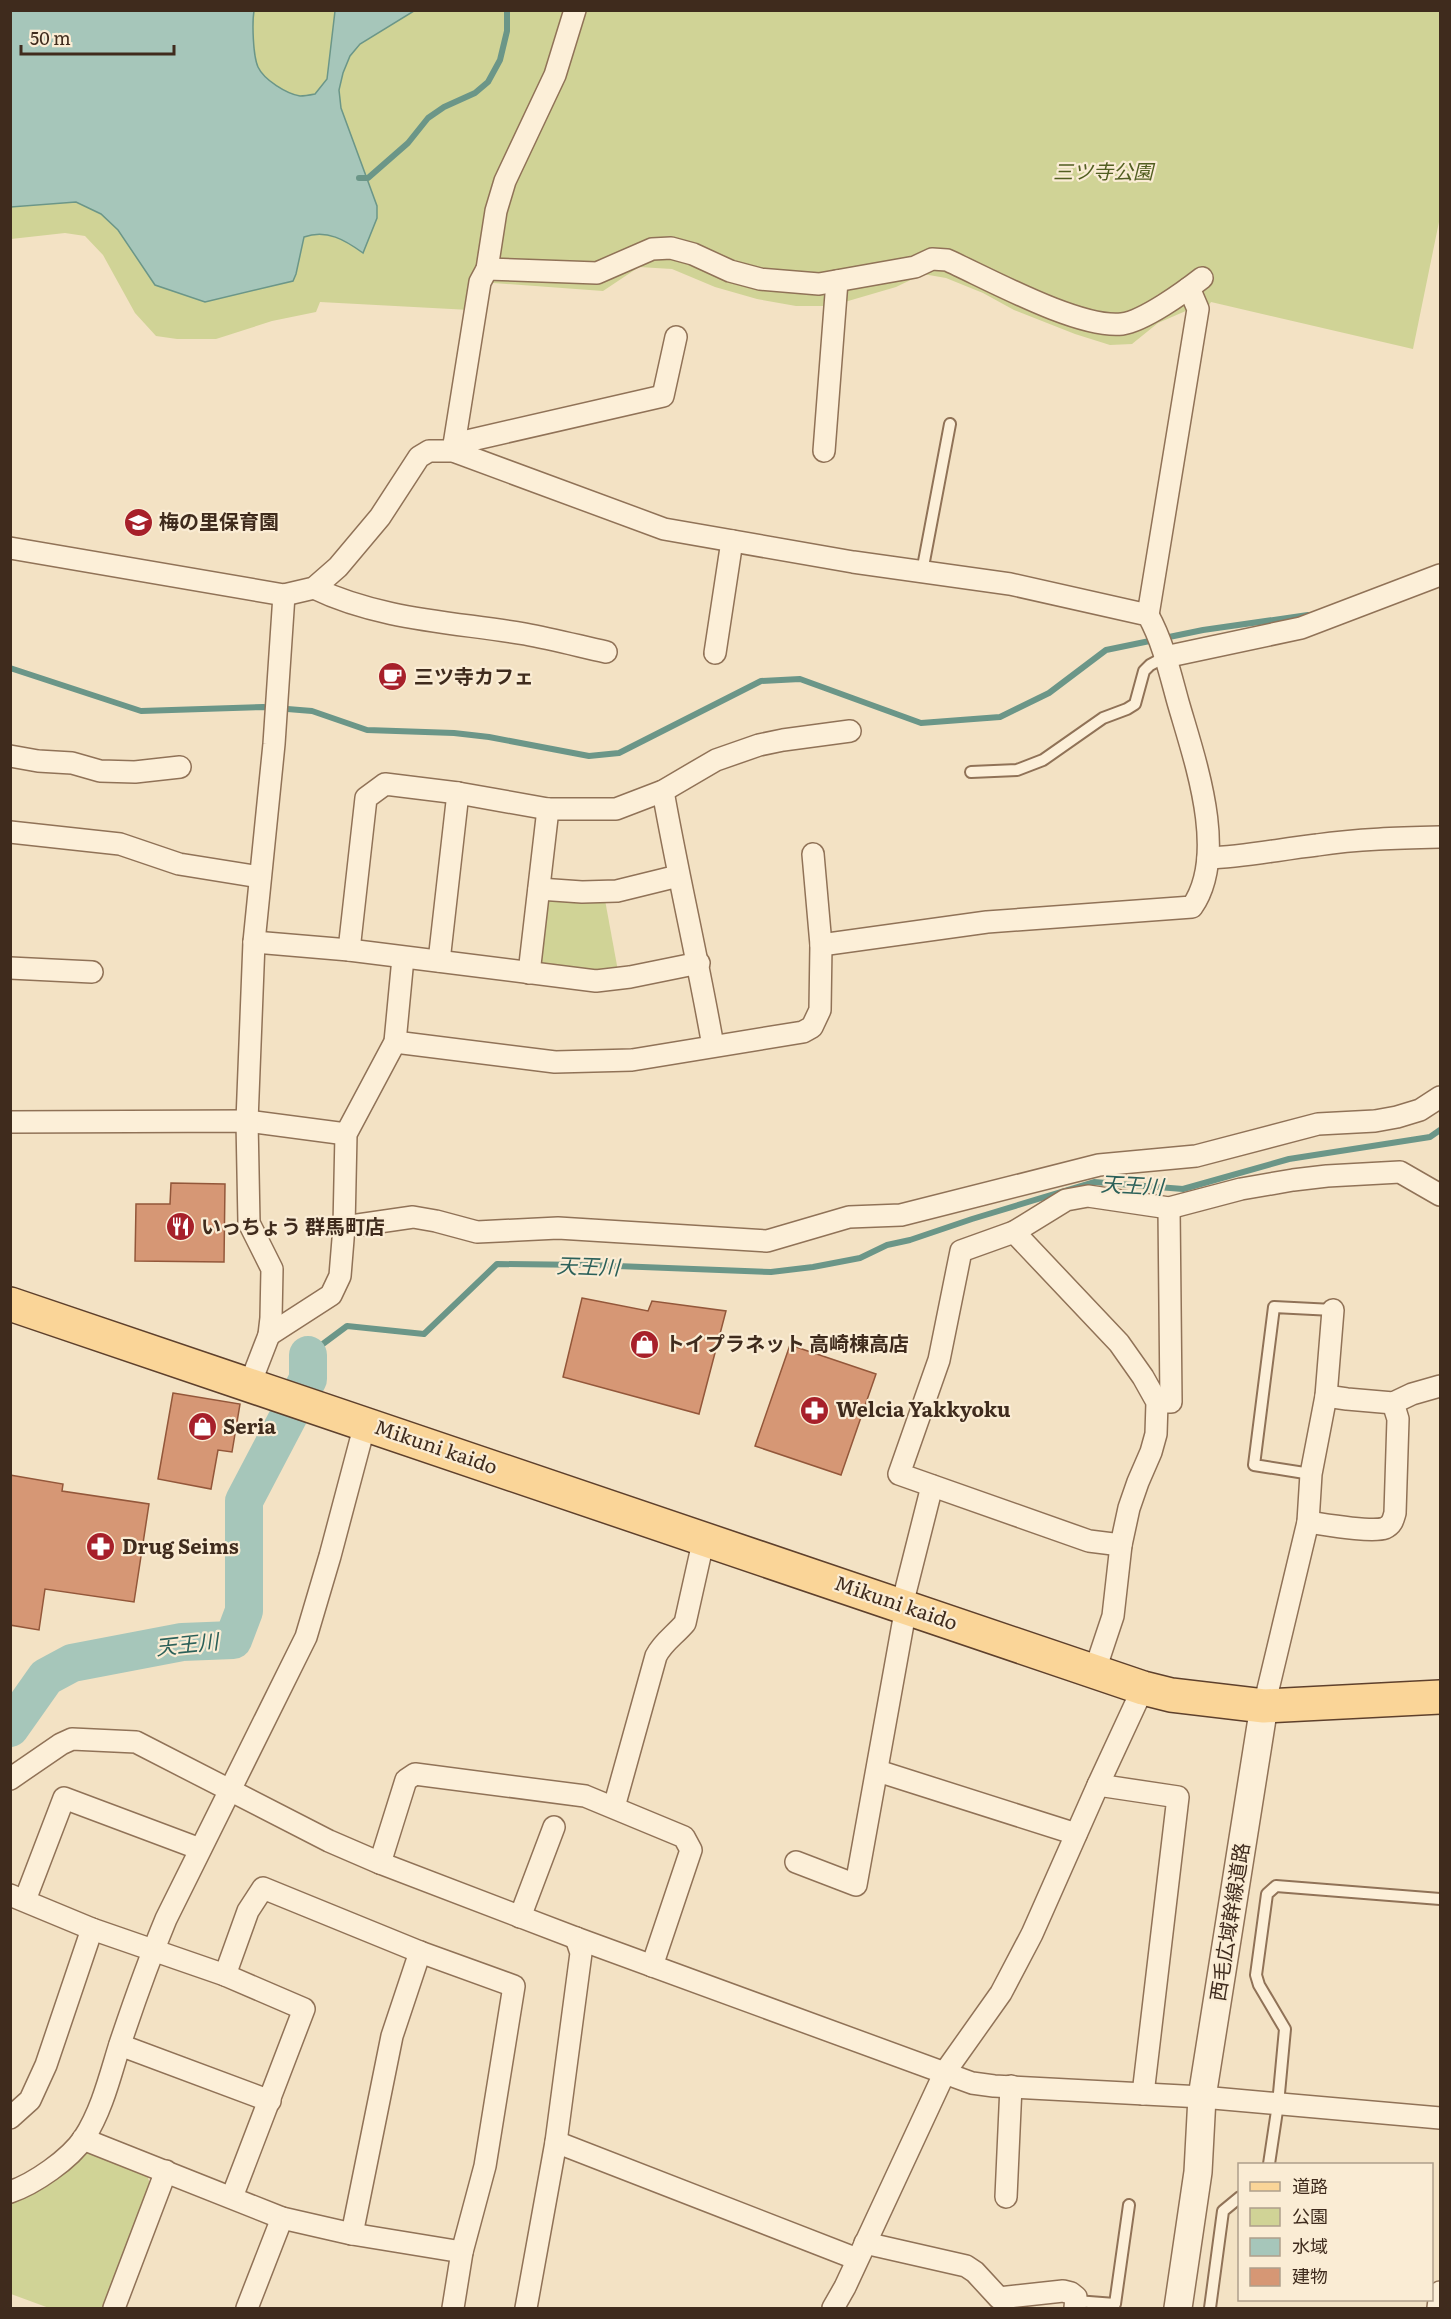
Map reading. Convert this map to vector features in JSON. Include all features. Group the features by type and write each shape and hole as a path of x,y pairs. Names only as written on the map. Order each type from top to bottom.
{"main road":[{"path":"10,1304 250,1384"},
{"name":"Mikuni kaido","path":"250,1384 1143,1688 1171,1695 1264,1706 1440,1697"}],"street":[{"path":"454,447 480,282 487,269 496,211 505,181 555,75 575,10"},
{"path":"487,269 597,273 652,249 671,248 730,271 760,279 819,284 915,267 932,259 946,260 1066,314 1087,321 1121,324 1134,321 1195,283 1198,309 1148,615 1165,657 1200,779 1207,829 1208,858 1199,897 1192,907 987,922 821,945"},
{"path":"824,451 837,280"},
{"path":"10,548 284,595 314,588 338,567 380,517 419,457 429,451 454,447 663,396 676,337"},
{"path":"454,447 664,529 922,572 1010,584 1148,615"},
{"path":"715,654 732,541"},
{"path":"1165,657 1301,628 1440,575"},
{"path":"314,588 331,596 393,615 526,634 606,652"},
{"path":"250,1384 269,1335 272,1269 249,1223 247,1121 254,942 274,744 284,595"},
{"path":"349,950 366,798 385,784 458,793 548,809 616,809 663,791 716,760 759,745 850,731"},
{"path":"10,756 38,761 72,763 100,771 135,772 180,767"},
{"path":"663,791 678,876 699,963 713,1046"},
{"path":"439,961 458,793"},
{"path":"529,973 548,809"},
{"path":"10,832 120,844 179,864 260,877"},
{"path":"1208,858 1234,857 1377,839 1440,837"},
{"path":"395,1042 579,1063 632,1060 794,1034 812,1027 820,1010 821,945 813,854"},
{"path":"539,889 606,892 678,876"},
{"path":"254,942 349,950 596,981 699,963"},
{"path":"269,1335 331,1294 340,1276 344,1227 346,1134 395,1042 403,958"},
{"path":"10,968 92,972"},
{"path":"344,1227 413,1217 477,1232 558,1228 767,1241 849,1216 901,1215 1099,1166 1196,1156 1318,1124 1375,1121 1397,1117 1420,1110 1440,1097"},
{"path":"10,1122 247,1121 346,1134"},
{"path":"1121,1545 1089,1541 899,1474 939,1360 962,1251 1014,1232 1066,1200 1088,1196 1168,1208 1241,1189 1293,1180 1400,1172 1440,1195"},
{"path":"1157,1402 1171,1402 1168,1208"},
{"path":"1014,1232 1119,1343 1157,1402 1156,1434 1129,1508 1121,1545 1113,1616 1095,1670"},
{"path":"1264,1706 1308,1522 1311,1474 1326,1395 1333,1310"},
{"path":"1326,1395 1393,1403 1412,1394 1440,1386"},
{"path":"1308,1522 1374,1529 1385,1528 1392,1522 1398,1419 1393,1403"},
{"path":"10,2192 25,2187 61,2161 83,2139 102,2099 153,1950 166,1919 306,1637 365,1424"},
{"path":"796,1862 856,1885 878,1771 904,1606 932,1486"},
{"path":"614,1807 656,1656 662,1645 685,1623 704,1538"},
{"path":"832,2308 945,2072 1001,1994 1032,1934 1143,1688"},
{"name":"西毛広域幹線道路","path":"1178,2308 1198,2172 1202,2097 1264,1706"},
{"path":"10,1779 72,1739 136,1742 329,1841 380,1863 651,1966 972,2083 1202,2097 1440,2118"},
{"path":"878,1771 1076,1834"},
{"path":"380,1863 406,1780 415,1774 585,1796 614,1807 684,1838 691,1850 651,1966"},
{"path":"1098,1785 1178,1797 1143,2094"},
{"path":"200,1849 64,1798 18,1897 92,1929 225,1975 304,2009 232,2197"},
{"path":"520,1917 554,1827"},
{"path":"225,1975 248,1911 263,1888 420,1952 514,1986 485,2166 462,2252 453,2308"},
{"path":"10,2118 30,2100 46,2065 92,1929"},
{"path":"526,2308 556,2142 581,1953 576,1938"},
{"path":"352,2234 392,2036 420,1952"},
{"path":"120,2045 270,2101"},
{"path":"1006,2197 1011,2086"},
{"name":"西毛広域幹線道路","path":"1161,2308 1199,2138"},
{"path":"83,2139 282,2218 352,2234 462,2252"},
{"path":"556,2142 861,2251 966,2266 975,2272 999,2298 1063,2291 1076,2297 1076,2305"},
{"path":"114,2308 166,2171"},
{"path":"247,2308 282,2218"},
{"path":"1438,2308 1440,2292"}],"lane":[{"path":"922,572 950,424"},
{"path":"971,772 1017,770 1043,760 1103,718 1135,704 1144,671 1165,657"},
{"path":"1311,1474 1254,1465 1271,1329 1274,1307 1333,1310"},
{"path":"1269,2163 1278,2104 1285,2029 1258,1985 1256,1975 1267,1894 1276,1886 1440,1899"},
{"path":"1210,2308 1223,2211 1238,2198"},
{"path":"1076,2305 1115,2304 1129,2205"}],"green space":[{"name":"三ツ寺公園","path":"10,11 1440,11 1440,217 1413,349 1211,302 1205,312 1188,310 1158,323 1132,344 1110,345 1014,310 983,293 946,278 923,274 896,287 831,306 796,306 757,299 715,287 672,269 639,267 603,291 480,282 470,310 320,302 316,312 272,321 216,339 177,339 156,336 135,313 103,255 85,236 65,233 11,239"},
{"path":"553,898 605,900 618,971 603,974 546,967 539,960 545,903"},
{"path":"84,2150 146,2172 152,2190 106,2308 49,2308 11,2294 10,2200"}],"water":[{"path":"11,10 254,11 253,39 258,67 276,86 300,96 315,94 327,79 335,11 414,11 360,44 350,56 339,90 341,108 377,206 377,218 363,253 342,240 328,235 304,237 293,281 205,302 155,285 118,230 101,214 76,202 11,207"}],"building":[{"name":"いっちょう 群馬町店","path":"171,1183 225,1184 224,1262 135,1261 136,1204 170,1204"},
{"name":"トイプラネット 高崎棟高店","path":"582,1298 648,1311 652,1301 726,1311 699,1414 563,1377"},
{"name":"Welcia Yakkyoku","path":"790,1345 876,1374 841,1475 755,1446"},
{"name":"Seria","path":"173,1393 240,1404 232,1452 218,1450 211,1489 158,1479"},
{"path":"10,1475 63,1484 62,1491 149,1504 134,1602 45,1589 39,1630 10,1625"}],"waterway":[{"path":"359,178 368,178 408,143 428,118 444,107 475,93 488,82 500,60 507,31 507,10"},
{"path":"10,668 141,711 263,707 312,711 367,730 454,733 489,737 589,756 619,753 761,681 800,679 921,723 1000,717 1049,693 1106,650 1203,630 1308,615"},
{"name":"天王川","path":"308,1355 347,1326 424,1334 497,1264 771,1272 813,1267 860,1258 887,1245 910,1240 1094,1182 1183,1189 1289,1159 1430,1137 1440,1130"},
{"name":"天王川","path":"10,1728 46,1677 72,1663 182,1642 233,1640 244,1611 244,1501 308,1379 308,1355"}],"place":[{"name":"梅の里保育園","path":"138,522"},
{"name":"三ツ寺カフェ","path":"393,677"},
{"name":"いっちょう 群馬町店","path":"180,1227"},
{"name":"トイプラネット 高崎棟高店","path":"644,1344"},
{"name":"Welcia Yakkyoku","path":"815,1410"},
{"name":"Seria","path":"202,1427"},
{"name":"Drug Seims","path":"101,1547"}]}
